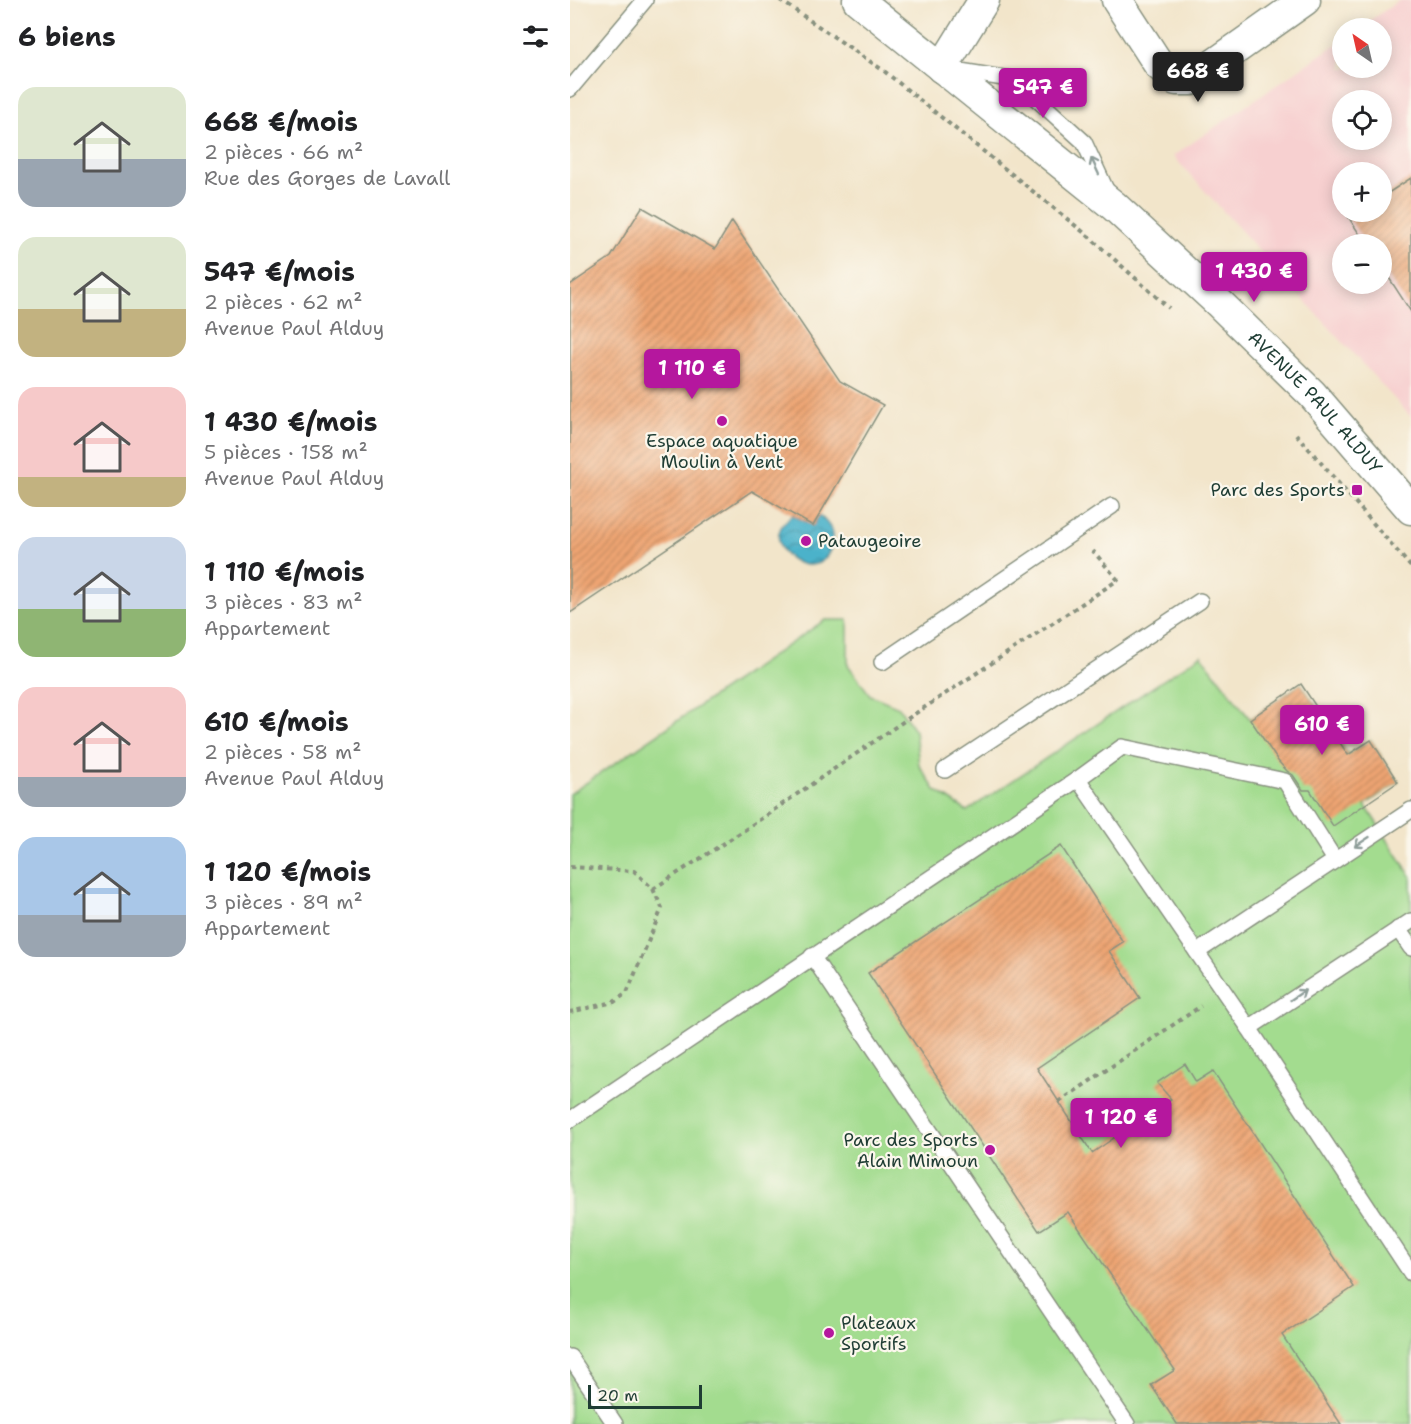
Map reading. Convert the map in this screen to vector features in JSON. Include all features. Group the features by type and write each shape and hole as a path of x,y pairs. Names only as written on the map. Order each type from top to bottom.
{"street":[{"name":"AVENUE PAUL ALDUY","path":"858,0 1114,206 1220,304 1312,394 1411,509"},
{"path":"942,68 984,0"},
{"path":"1117,0 1159,65 1176,80 1192,80 1305,0"}],"lane":[{"path":"570,89 645,0"},
{"path":"882,662 1112,506"},
{"path":"945,770 1200,601"},
{"path":"570,1120 1078,779 1122,747 1285,781 1335,860"},
{"path":"1078,779 1249,1028 1411,1273"},
{"path":"1197,952 1411,810"},
{"path":"1249,1028 1405,925 1411,948"},
{"path":"812,956 1127,1424"},
{"path":"570,1357 615,1424"}],"path":[{"path":"780,0 884,71 1087,235 1170,309"},
{"path":"1289,425 1411,567"},
{"path":"652,889 746,829 916,713 1118,580 1077,531"},
{"path":"570,867 634,871 652,889 662,908 627,993 614,1002 570,1012"},
{"path":"1059,1102 1224,991"}],"shaded area":[{"path":"1400,0 1411,0 1411,417 1173,156 1332,47 1332,78 1392,78 1392,18 1374,18"}],"green space":[{"name":"Parc des Sports Alain Mimoun","path":"825,620 848,620 848,665 870,695 899,707 915,731 919,765 935,790 967,811 1201,655 1250,719 1301,684 1348,754 1371,740 1398,782 1365,805 1411,876 1411,1424 570,1424 570,794"}],"water":[{"name":"Pataugeoire","path":"793,515 813,526 819,515 830,528 832,543 826,557 815,564 803,564 792,559 783,551 779,539 781,527"}],"building":[{"path":"1411,178 1411,312 1392,283 1392,234 1359,234 1352,222 1392,222 1392,190"},
{"name":"Espace aquatique Moulin à Vent","path":"642,207 715,249 732,221 840,381 883,405 813,526 752,491 570,613 570,285 611,257"},
{"path":"1301,684 1348,755 1371,740 1398,782 1333,826 1310,790 1303,790 1293,775 1278,761 1250,719"},
{"path":"1061,846 1123,942 1109,951 1140,998 1037,1068 1092,1153 1171,1099 1157,1083 1185,1064 1196,1082 1213,1071 1354,1287 1282,1335 1341,1424 1177,1424 1151,1385 1175,1370 1068,1212 1039,1231 868,973"}],"place":[{"name":"Espace aquatique Moulin à Vent","path":"722,421"},
{"name":"Parc des Sports","path":"1357,490"},
{"name":"Pataugeoire","path":"806,541"},
{"name":"Parc des Sports Alain Mimoun","path":"990,1150"},
{"name":"Plateaux Sportifs","path":"829,1333"}]}
